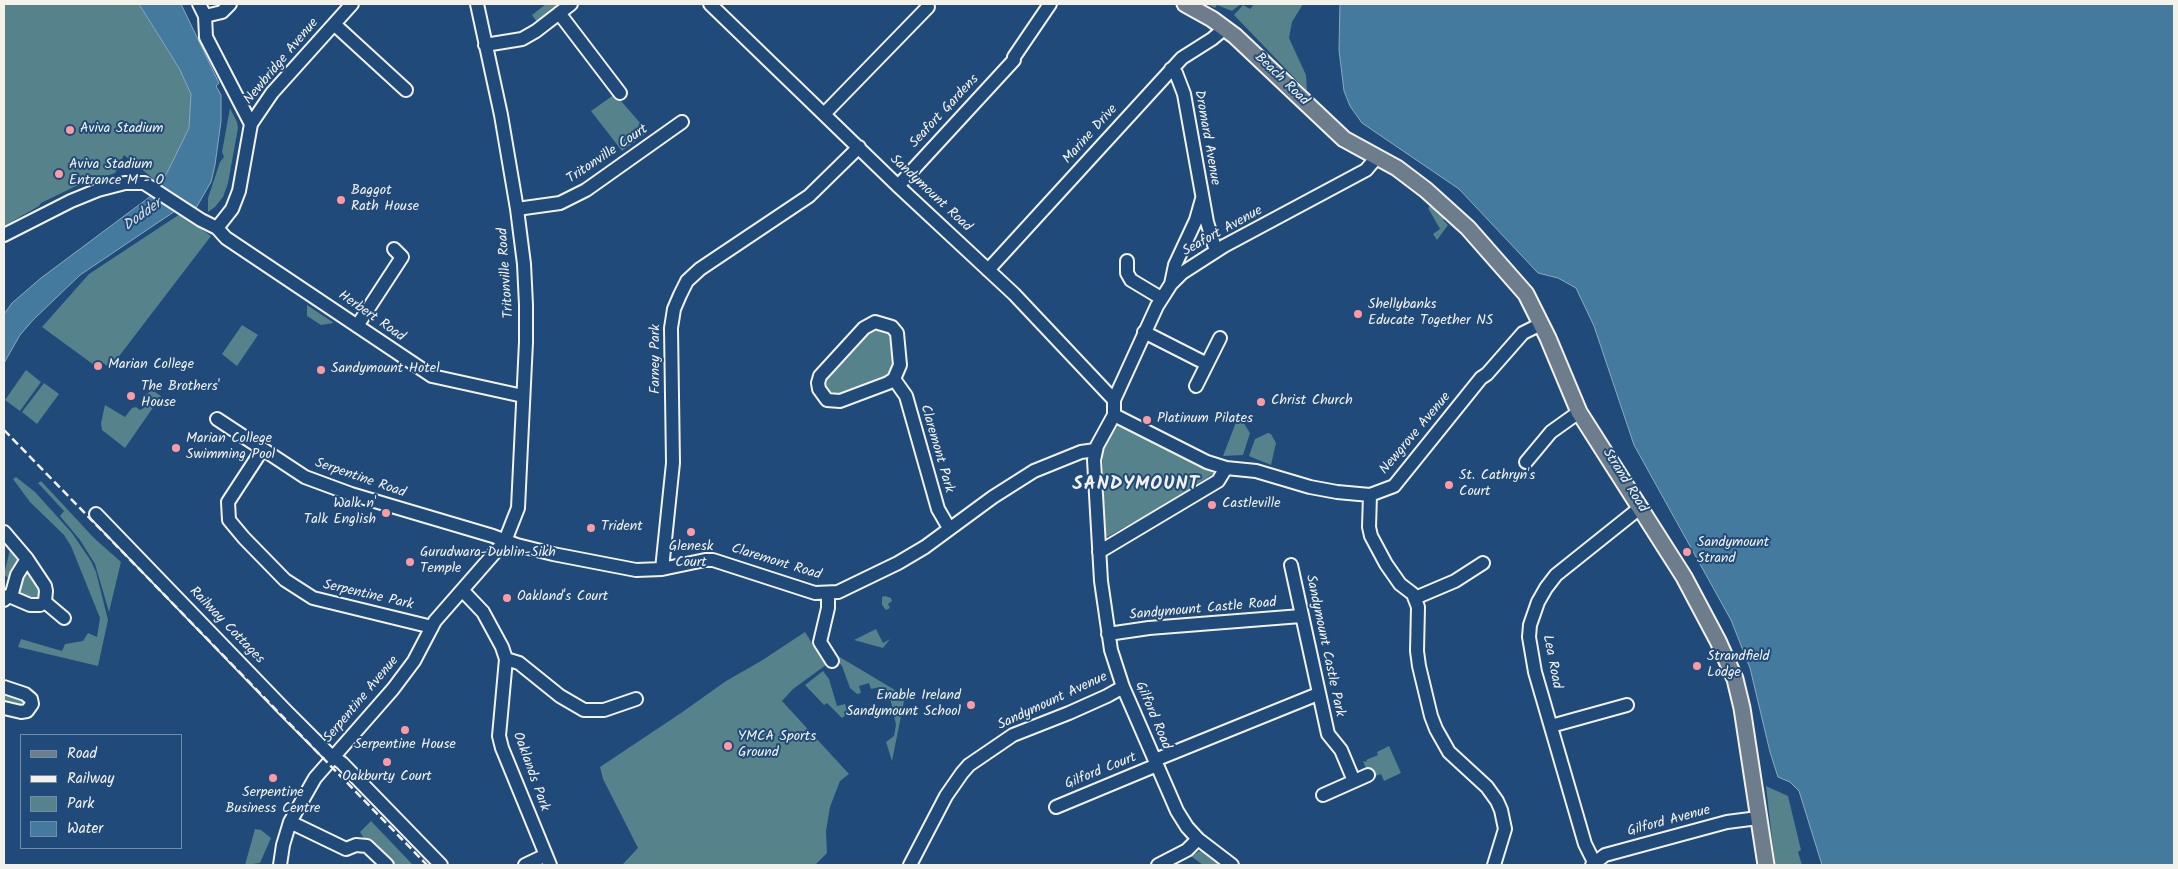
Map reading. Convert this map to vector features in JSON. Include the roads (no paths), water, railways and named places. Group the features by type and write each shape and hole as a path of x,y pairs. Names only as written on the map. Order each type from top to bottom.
{"main road":[{"name":"Beach Road","path":"1185,4 1212,19 1244,44 1344,139 1377,157"},
{"name":"Strand Road","path":"1377,157 1397,168 1426,190 1468,228 1526,294 1579,412 1684,577 1718,641 1735,679 1742,708 1766,865"}],"street":[{"path":"200,4 205,16 206,37 251,124"},
{"path":"205,16 222,12 230,4"},
{"name":"Newbridge Avenue","path":"217,228 232,209 239,191 251,124 272,94 352,4"},
{"name":"Tritonville Road","path":"477,4 501,115 517,209 526,305 518,508 505,541"},
{"path":"485,45 522,39 570,4"},
{"name":"Sandymount Road","path":"710,4 898,186 988,270 1082,364 1114,400"},
{"name":"Seafort Gardens","path":"898,186 1014,59 1050,4"},
{"path":"824,114 928,7"},
{"path":"558,13 620,93"},
{"path":"334,24 406,90"},
{"name":"Marine Drive","path":"988,270 1171,69 1182,58 1224,29"},
{"name":"Dromard Avenue","path":"1171,69 1176,73 1184,94 1202,198 1175,265 1171,284"},
{"name":"Tritonville Court","path":"517,209 560,203 586,190 682,122"},
{"name":"Farney Park","path":"662,569 673,463 670,328 678,297 686,282 700,269 810,196 859,147"},
{"name":"Seafort Avenue","path":"1114,400 1161,298 1182,272 1216,251 1366,170 1377,157"},
{"name":"Herbert Road","path":"4,235 71,201 106,187 137,182 144,183 217,228 226,238 432,376 523,396"},
{"path":"1202,198 1216,251"},
{"path":"358,326 402,257 394,249"},
{"path":"1127,261 1127,273 1131,280 1161,298"},
{"path":"875,322 892,327 897,333 900,365 894,379 888,383 836,402 824,397 818,382 820,376 858,334 875,322"},
{"name":"Newgrove Avenue","path":"1114,415 1207,462 1226,468 1256,471 1310,487 1370,495 1394,486 1480,378 1487,374 1523,333 1540,324"},
{"path":"1144,332 1207,364"},
{"path":"1196,386 1220,338"},
{"name":"Claremont Park","path":"894,379 901,386 906,396 938,508 949,528"},
{"path":"1095,450 1114,415 1114,400"},
{"path":"1526,462 1550,432 1579,412"},
{"name":"Serpentine Road","path":"217,419 304,476 328,486 505,541"},
{"name":"Serpentine Park","path":"262,450 228,502 228,520 244,538 285,580 313,598 432,627"},
{"name":"Claremont Road","path":"505,541 553,554 636,570 662,569 696,561 713,560 815,593 828,593 843,590 898,563 925,547 949,528 1034,471 1086,451 1095,450"},
{"name":"Gilford Road","path":"1095,450 1099,552 1108,634 1123,686 1177,811 1187,827 1198,839 1232,865"},
{"path":"1099,552 1218,481 1226,468"},
{"path":"1370,495 1369,527 1371,536 1395,576 1415,598 1418,617 1417,651 1421,678 1436,729 1449,752 1498,801 1505,829 1494,865"},
{"name":"Lea Road","path":"1593,864 1585,844 1535,672 1529,637 1532,615 1546,588 1556,575 1640,507"},
{"name":"Railway Cottages","path":"96,514 286,711 334,757"},
{"path":"4,532 27,559 46,586 45,602"},
{"name":"Serpentine Avenue","path":"280,865 283,845 290,822 318,774 394,689 414,661 439,616 463,591 505,541"},
{"path":"27,559 6,598 30,605 40,605 45,602"},
{"path":"1415,598 1455,581 1483,563"},
{"name":"Sandymount Castle Park","path":"1291,565 1328,734 1341,750 1354,781"},
{"name":"Oaklands Park","path":"463,591 489,622 506,659 499,736 502,748 548,860 524,865"},
{"path":"828,593 828,608 820,642 832,661"},
{"path":"45,602 64,618"},
{"name":"Sandymount Castle Road","path":"1108,634 1149,628 1301,616"},
{"path":"506,659 518,663 560,696 584,710 604,710 636,699"},
{"name":"Sandymount Avenue","path":"910,865 946,796 969,765 1013,735 1077,709 1123,686"},
{"path":"4,687 25,694 31,699 32,704 27,711 21,712 4,708"},
{"name":"Gilford Court","path":"1056,807 1156,762 1318,694"},
{"path":"1551,726 1627,705"},
{"path":"334,757 360,781 441,865"},
{"path":"1323,795 1368,775"},
{"name":"Gilford Avenue","path":"1593,864 1605,855 1675,835 1726,822 1758,818"},
{"path":"290,822 346,850 356,845 367,846 387,865"},
{"path":"1158,865 1187,850 1198,839"}],"water":[{"name":"Dodder","path":"139,4 181,4 219,83 216,86 221,95 221,121 211,182 196,208 187,203 80,275 20,335 4,363 4,314 12,303 41,278 151,196 161,185 189,128 191,94 179,68"},
{"path":"1340,4 2174,4 2174,865 1822,865 1799,791 1790,782 1778,777 1770,752 1750,668 1731,620 1634,445 1594,326 1576,288 1558,278 1538,273 1459,189 1362,123 1350,106 1344,91 1339,50"}],"railway":[{"path":"4,430 427,865"}],"place":[{"name":"Aviva Stadium","path":"70,130"},
{"name":"Aviva Stadium Entrance M - O","path":"59,174"},
{"name":"Baggot Rath House","path":"341,200"},
{"name":"Shellybanks Educate Together NS","path":"1358,314"},
{"name":"Marian College","path":"98,366"},
{"name":"Sandymount Hotel","path":"321,370"},
{"name":"The Brothers' House","path":"131,396"},
{"name":"Christ Church","path":"1261,402"},
{"name":"Platinum Pilates","path":"1147,420"},
{"name":"Marian College Swimming Pool","path":"176,448"},
{"name":"St. Cathryn's Court","path":"1449,485"},
{"name":"Castleville","path":"1212,505"},
{"name":"Walk n' Talk English","path":"386,513"},
{"name":"Trident","path":"591,528"},
{"name":"Glenesk Court","path":"691,532"},
{"name":"Sandymount Strand","path":"1687,552"},
{"name":"Gurudwara-Dublin-Sikh Temple","path":"410,562"},
{"name":"Oakland's Court","path":"507,598"},
{"name":"Strandfield Lodge","path":"1697,666"},
{"name":"Enable Ireland Sandymount School","path":"971,705"},
{"name":"Serpentine House","path":"405,730"},
{"name":"YMCA Sports Ground","path":"728,746"},
{"name":"Oakburty Court","path":"387,762"},
{"name":"Serpentine Business Centre","path":"273,778"}],"district":[{"name":"SANDYMOUNT","path":"1136,486"}]}
